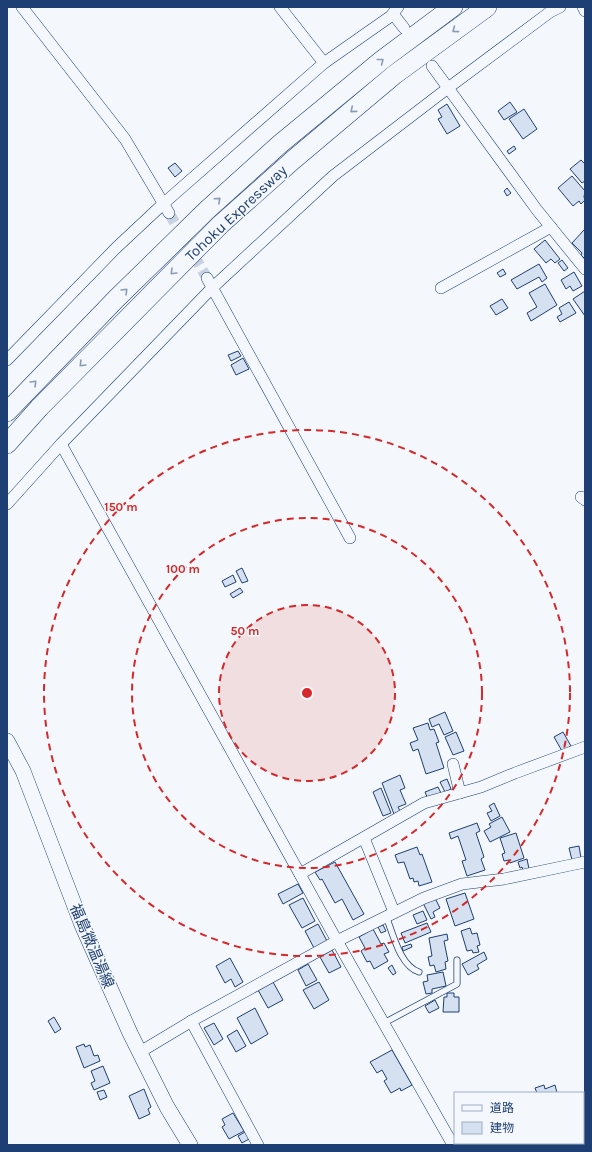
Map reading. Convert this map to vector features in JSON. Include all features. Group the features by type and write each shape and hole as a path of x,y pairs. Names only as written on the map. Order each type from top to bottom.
{"highway":[{"name":"Tohoku Expressway","path":"7,412 111,305 207,210 274,149 382,60 453,7"},
{"name":"Tohoku Expressway","path":"7,444 44,402 221,224 293,160 394,75 487,7"}],"main road":[{"name":"福島微温湯線","path":"7,741 23,771 82,925 166,1107 190,1145"}],"street":[{"path":"22,7 124,139 166,208"},
{"path":"280,7 324,63"},
{"path":"7,504 61,444 212,288 333,176 550,12 560,7"},
{"path":"583,7 585,11"},
{"path":"7,360 116,248 166,208 324,63 395,10 404,28"},
{"path":"432,66 537,210 585,269"},
{"path":"441,288 551,227"},
{"path":"206,278 350,538"},
{"path":"61,444 337,941 453,1145"},
{"path":"300,874 424,803 481,787 585,747"},
{"path":"453,764 460,793"},
{"path":"364,838 390,914"},
{"path":"140,1052 191,1021 337,941 424,898 462,884 504,879 585,862"},
{"path":"191,1021 258,1145"}],"lane":[{"path":"390,914 397,946 406,964 419,972"},
{"path":"384,1023 457,984 457,960"}],"building":[{"path":"510,102 517,112 504,120 498,111"},
{"path":"447,104 460,126 447,134 438,119 442,117 438,110"},
{"path":"524,109 537,129 523,139 509,119"},
{"path":"514,146 516,149 509,154 507,151"},
{"path":"581,160 585,164 585,181 582,183 570,169"},
{"path":"175,163 182,171 175,177 168,168"},
{"path":"572,176 585,191 585,200 581,204 579,201 573,206 558,188"},
{"path":"507,188 511,193 507,196 504,191"},
{"path":"584,230 585,259 581,255 582,253 572,243"},
{"path":"545,240 560,259 555,263 551,259 546,263 534,249"},
{"path":"562,260 568,268 564,271 558,263"},
{"path":"539,264 547,278 542,282 539,277 517,289 511,280"},
{"path":"503,269 506,274 500,277 497,273"},
{"path":"574,272 582,286 573,291 570,286 566,289 561,280"},
{"path":"545,284 557,305 531,321 527,313 537,307 529,293"},
{"path":"585,291 585,316 573,299"},
{"path":"502,299 508,308 496,315 490,306"},
{"path":"569,302 576,313 560,322 557,317 562,314 559,308"},
{"path":"238,351 241,356 231,361 228,355"},
{"path":"243,358 249,369 236,375 231,365"},
{"path":"242,568 248,581 242,583 236,571"},
{"path":"233,575 236,582 225,587 222,581"},
{"path":"240,588 243,592 233,598 230,594"},
{"path":"445,712 453,731 444,735 439,724 432,727 429,719"},
{"path":"428,723 430,730 434,729 439,742 436,743 444,768 426,774 418,749 413,751 410,743 418,740 413,728"},
{"path":"456,732 464,751 453,755 445,737"},
{"path":"563,732 571,746 562,751 554,737"},
{"path":"400,775 405,788 400,790 406,804 398,807 400,811 394,814 382,783"},
{"path":"447,779 451,789 445,792 440,782"},
{"path":"438,787 441,793 428,799 425,792"},
{"path":"381,788 391,813 383,816 373,792"},
{"path":"494,803 500,816 491,821 487,813 492,811 489,806"},
{"path":"502,817 510,832 490,842 484,831 491,827 489,824"},
{"path":"477,823 480,831 476,833 484,857 481,859 485,870 467,876 462,861 466,860 458,836 451,839 449,833"},
{"path":"516,833 524,858 510,863 509,860 504,861 502,854 505,853 500,838"},
{"path":"579,846 581,858 572,860 569,848"},
{"path":"417,847 420,855 422,854 432,882 419,886 418,881 414,882 413,878 410,879 404,862 398,863 395,855"},
{"path":"527,859 529,869 523,871 518,862"},
{"path":"335,862 364,914 353,920 342,899 335,903 322,879 320,880 315,872"},
{"path":"298,884 303,893 283,904 278,894"},
{"path":"465,893 474,919 455,926 446,899"},
{"path":"303,898 315,921 302,928 289,905"},
{"path":"435,898 440,908 433,912 435,917 431,919 423,903"},
{"path":"423,911 427,920 417,924 413,915"},
{"path":"427,923 431,932 405,943 401,933"},
{"path":"318,924 327,941 314,948 305,931"},
{"path":"383,925 386,931 381,933 378,927"},
{"path":"470,928 472,934 477,933 480,945 477,946 479,952 473,953 472,950 467,951 461,931"},
{"path":"373,929 381,944 384,943 389,952 384,954 388,961 374,969 370,961 367,962 361,951 365,948 359,937"},
{"path":"447,934 448,940 444,941 448,961 445,962 446,969 436,972 434,965 430,966 428,957 432,956 429,938"},
{"path":"411,944 412,947 403,951 402,947"},
{"path":"332,950 341,967 329,973 320,957"},
{"path":"484,952 487,959 477,965 479,969 468,975 462,964"},
{"path":"230,958 243,982 235,987 231,979 225,983 216,966"},
{"path":"308,964 317,980 306,986 298,970"},
{"path":"392,965 396,973 393,975 388,968"},
{"path":"443,972 446,986 432,989 432,993 426,994 423,982 428,981 427,975"},
{"path":"273,982 283,1000 268,1008 258,990"},
{"path":"319,982 329,1000 314,1009 303,990"},
{"path":"447,993 454,993 454,997 459,997 459,1012 443,1012 444,997 447,997"},
{"path":"435,1000 439,1008 429,1013 425,1006"},
{"path":"255,1008 268,1034 251,1044 237,1018"},
{"path":"54,1017 61,1029 55,1033 48,1021"},
{"path":"214,1023 223,1039 214,1045 204,1028"},
{"path":"237,1030 246,1046 236,1052 227,1036"},
{"path":"84,1044 85,1047 90,1045 94,1056 98,1055 100,1061 84,1068 76,1047"},
{"path":"392,1050 412,1085 401,1091 400,1088 391,1093 384,1081 387,1079 382,1070 377,1073 370,1062"},
{"path":"103,1066 110,1083 94,1090 91,1083 95,1081 91,1071"},
{"path":"544,1085 545,1089 555,1085 557,1092 537,1092 535,1088"},
{"path":"144,1089 151,1107 148,1109 150,1114 139,1119 129,1096"},
{"path":"104,1090 107,1097 100,1100 97,1092"},
{"path":"233,1113 244,1131 229,1139 222,1127 225,1125 222,1119"},
{"path":"585,1121 584,1138 584,1122"},
{"path":"245,1132 249,1139 242,1143 238,1136"}],"tunnel":[{"path":"169,213 207,278"}]}
